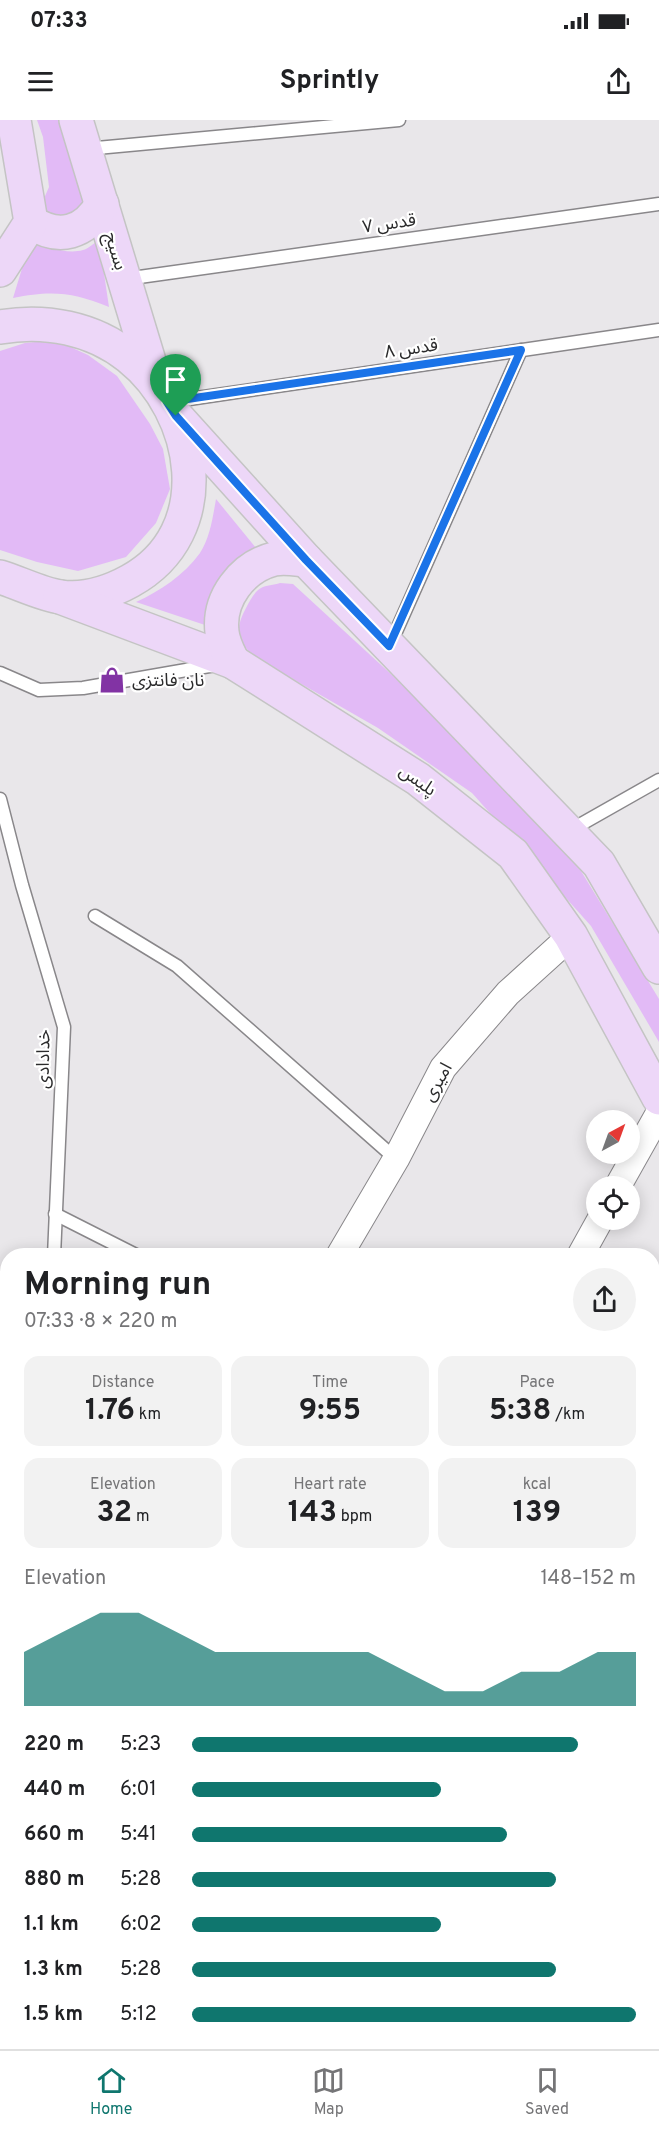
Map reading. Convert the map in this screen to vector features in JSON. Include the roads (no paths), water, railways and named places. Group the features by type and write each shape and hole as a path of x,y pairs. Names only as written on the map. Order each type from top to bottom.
{"main road":[{"path":"0,270 31,222 14,120"},
{"name":"بسیج","path":"60,597 88,596 115,589 140,576 161,557 177,534 187,508 190,480 187,452 166,400 124,279 80,135"},
{"path":"31,222 50,232 71,231 89,221 102,204"},
{"path":"0,327 22,323 60,326 96,337 129,356 306,560 599,864 659,967"},
{"path":"233,662 222,632 222,616 226,599 234,586 245,574 266,562 290,558 306,560"},
{"name":"پلیس","path":"0,577 233,662 418,778 513,854 571,936 659,1098"}],"street":[{"name":"امیری","path":"344,1248 396,1159 443,1068 508,993 571,936"},
{"path":"624,1176 659,1113"},
{"path":"584,1248 594,1230"}],"lane":[{"path":"80,135 399,120"},
{"name":"قدس ۷","path":"124,279 659,204"},
{"name":"قدس ۸","path":"166,400 659,330"},
{"path":"389,646 521,350"},
{"path":"0,673 39,690 83,688 233,662"},
{"path":"568,831 659,780"},
{"name":"خدادادی","path":"0,799 22,885 64,1027 54,1248"},
{"path":"95,916 177,966 396,1159"},
{"path":"55,1214 122,1248"}],"place":[{"name":"نان فانتزی","path":"112,680"}]}
